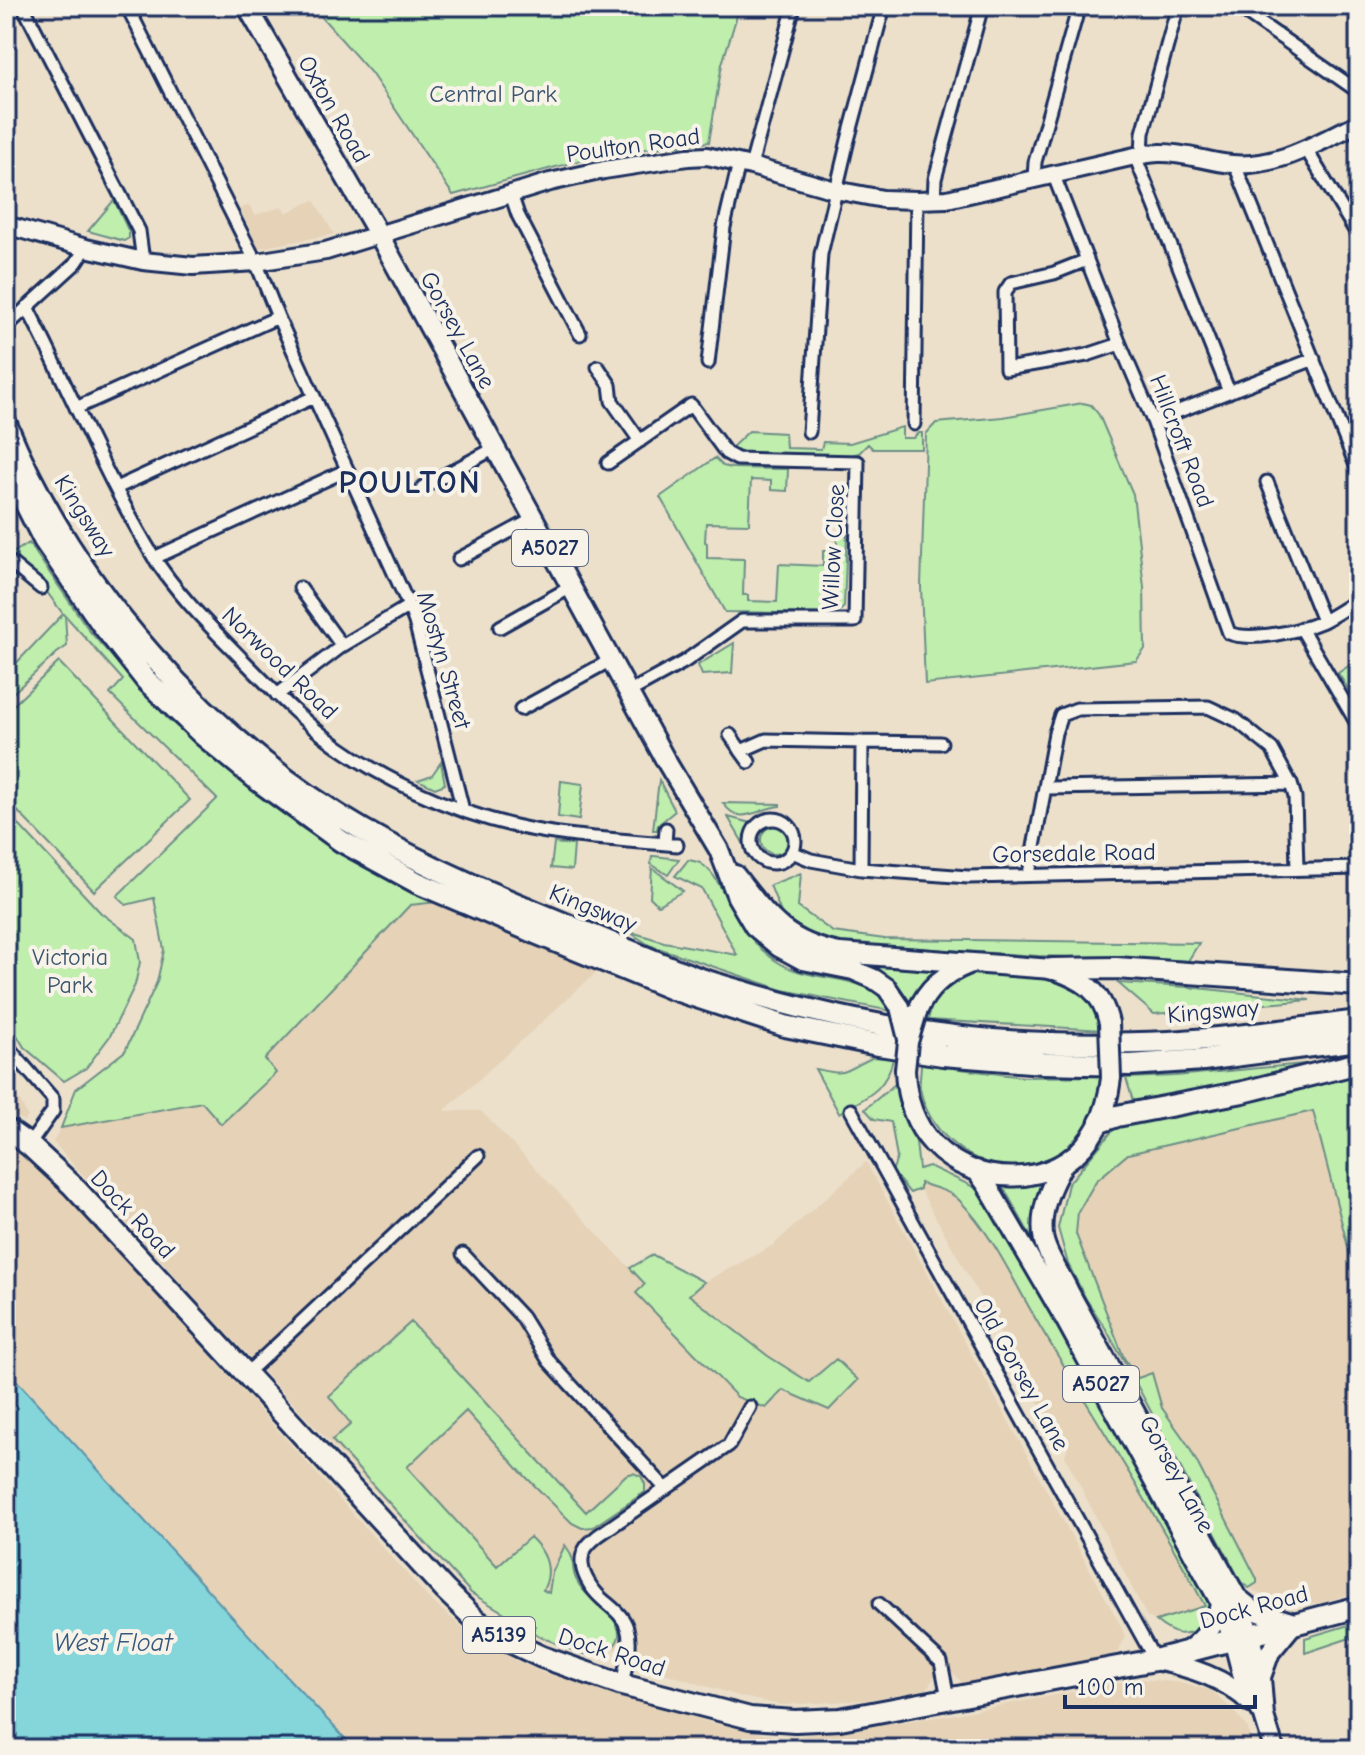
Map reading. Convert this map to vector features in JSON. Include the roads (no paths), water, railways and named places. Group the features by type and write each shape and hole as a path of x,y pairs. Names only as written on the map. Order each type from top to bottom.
{"highway":[{"name":"Kingsway","path":"6,424 48,511 122,620 180,686 244,746 298,789 362,830 433,867 519,905 693,976 788,1004 880,1025 955,1036 1101,1043 1171,1041 1359,1021"},
{"name":"Kingsway","path":"6,465 44,540 102,624 146,680 203,735 260,782 341,841 418,883 538,934 672,989 785,1026 943,1055 1043,1063 1130,1065 1203,1060 1359,1040"},
{"path":"1052,969 1131,969 1359,985"},
{"path":"1100,1122 1243,1092 1359,1063"},
{"name":"Dock Road","path":"6,1129 29,1145 72,1185 445,1590 477,1621 542,1657 622,1685 750,1718 795,1721 866,1715 1155,1660 1359,1607"}],"main road":[{"name":"Oxton Road","path":"247,6 379,235"},
{"name":"Poulton Road","path":"6,225 143,261 193,266 256,262 326,251 550,182 688,157 707,156 835,190 883,199 947,199 1159,153 1235,165 1259,164 1285,158 1359,123"},
{"name":"Gorsey Lane","path":"379,235 682,790 724,860 767,915 780,928 808,944 840,953 972,963"},
{"name":"Gorsey Lane","path":"724,860 737,897 754,926 779,947 803,960 853,970 874,979 908,1010"},
{"path":"972,963 1052,969 1073,976 1093,990 1106,1008 1111,1078 1106,1106 1091,1138 1077,1153 1045,1171 1027,1176 993,1176 976,1170 945,1155 921,1128 913,1111 905,1070 908,1010 922,1000 938,981 972,963"},
{"name":"Gorsey Lane","path":"1064,1163 1051,1184 1043,1214 1045,1241 1228,1599 1241,1637"},
{"name":"Gorsey Lane","path":"976,1170 1228,1599"},
{"path":"1185,1652 1211,1628 1228,1599 1294,1623 1270,1652 1261,1678"},
{"name":"A5027","path":"1241,1637 1261,1678 1264,1716 1274,1749"},
{"name":"A5027","path":"1241,1637 1244,1681 1264,1716"},
{"path":"1155,1660 1210,1676 1240,1693 1264,1716"}],"street":[{"path":"23,6 139,231 143,261"},
{"name":"Mostyn Street","path":"127,6 256,262 409,606 463,810"},
{"path":"708,363 724,227 794,6"},
{"path":"809,432 821,254 884,6"},
{"path":"914,424 926,200 935,179 982,6"},
{"path":"1034,180 1035,162 1079,6"},
{"path":"1178,6 1138,156 1229,392"},
{"path":"1236,6 1359,92"},
{"path":"1306,149 1359,237"},
{"path":"1235,165 1359,473"},
{"name":"Hillcroft Road","path":"1054,176 1153,421 1229,633 1239,637 1301,628 1323,621 1359,599"},
{"path":"511,194 518,215 580,334"},
{"path":"9,324 76,263 86,248"},
{"path":"1087,260 1054,273 1008,285 1005,292 1006,369 1087,355 1120,344"},
{"name":"Norwood Road","path":"27,307 154,558 182,597 277,695 324,736 378,771 442,803 515,826 580,836 671,844 666,829"},
{"path":"76,408 278,317"},
{"path":"1153,421 1314,359"},
{"path":"598,367 610,385 612,401 640,441 608,463"},
{"path":"116,488 314,397"},
{"name":"Willow Close","path":"629,692 684,662 742,621 855,621 858,462 737,459 726,453 691,405 640,441"},
{"path":"423,487 495,448"},
{"path":"154,558 347,470"},
{"path":"1267,482 1323,621"},
{"path":"459,559 533,519"},
{"path":"6,559 41,588"},
{"path":"500,627 571,587"},
{"path":"300,588 342,646"},
{"path":"277,695 342,646 409,606"},
{"path":"1301,628 1359,727"},
{"path":"521,709 611,660"},
{"path":"1029,874 1055,733 1061,715 1077,709 1208,707 1236,720 1272,749 1291,784 1295,797 1297,869"},
{"path":"730,735 749,762"},
{"path":"741,751 766,740 941,743"},
{"path":"861,869 862,742"},
{"path":"1046,788 1291,784"},
{"name":"Gorsedale Road","path":"772,818 785,822 794,832 792,852 775,863 762,860 756,855 751,842 754,829 772,818"},
{"name":"Gorsedale Road","path":"792,852 811,860 861,869 968,877 1359,868"},
{"path":"6,1045 53,1099 53,1111 29,1145"},
{"name":"Old Gorsey Lane","path":"851,1110 1155,1660"},
{"path":"247,1373 478,1156"},
{"path":"463,1254 522,1317 549,1361 666,1489"},
{"path":"622,1685 629,1643 628,1630 624,1620 591,1587 582,1567 583,1554 588,1544 599,1535 729,1445 750,1407"},
{"path":"879,1604 941,1662 948,1698"}],"water":[{"name":"West Float","path":"6,1369 289,1679 355,1749 6,1749"}],"district":[{"name":"POULTON","path":"410,482"}],"park label":[{"name":"Central Park","path":"493,94"},
{"name":"Victoria Park","path":"70,971"}]}
